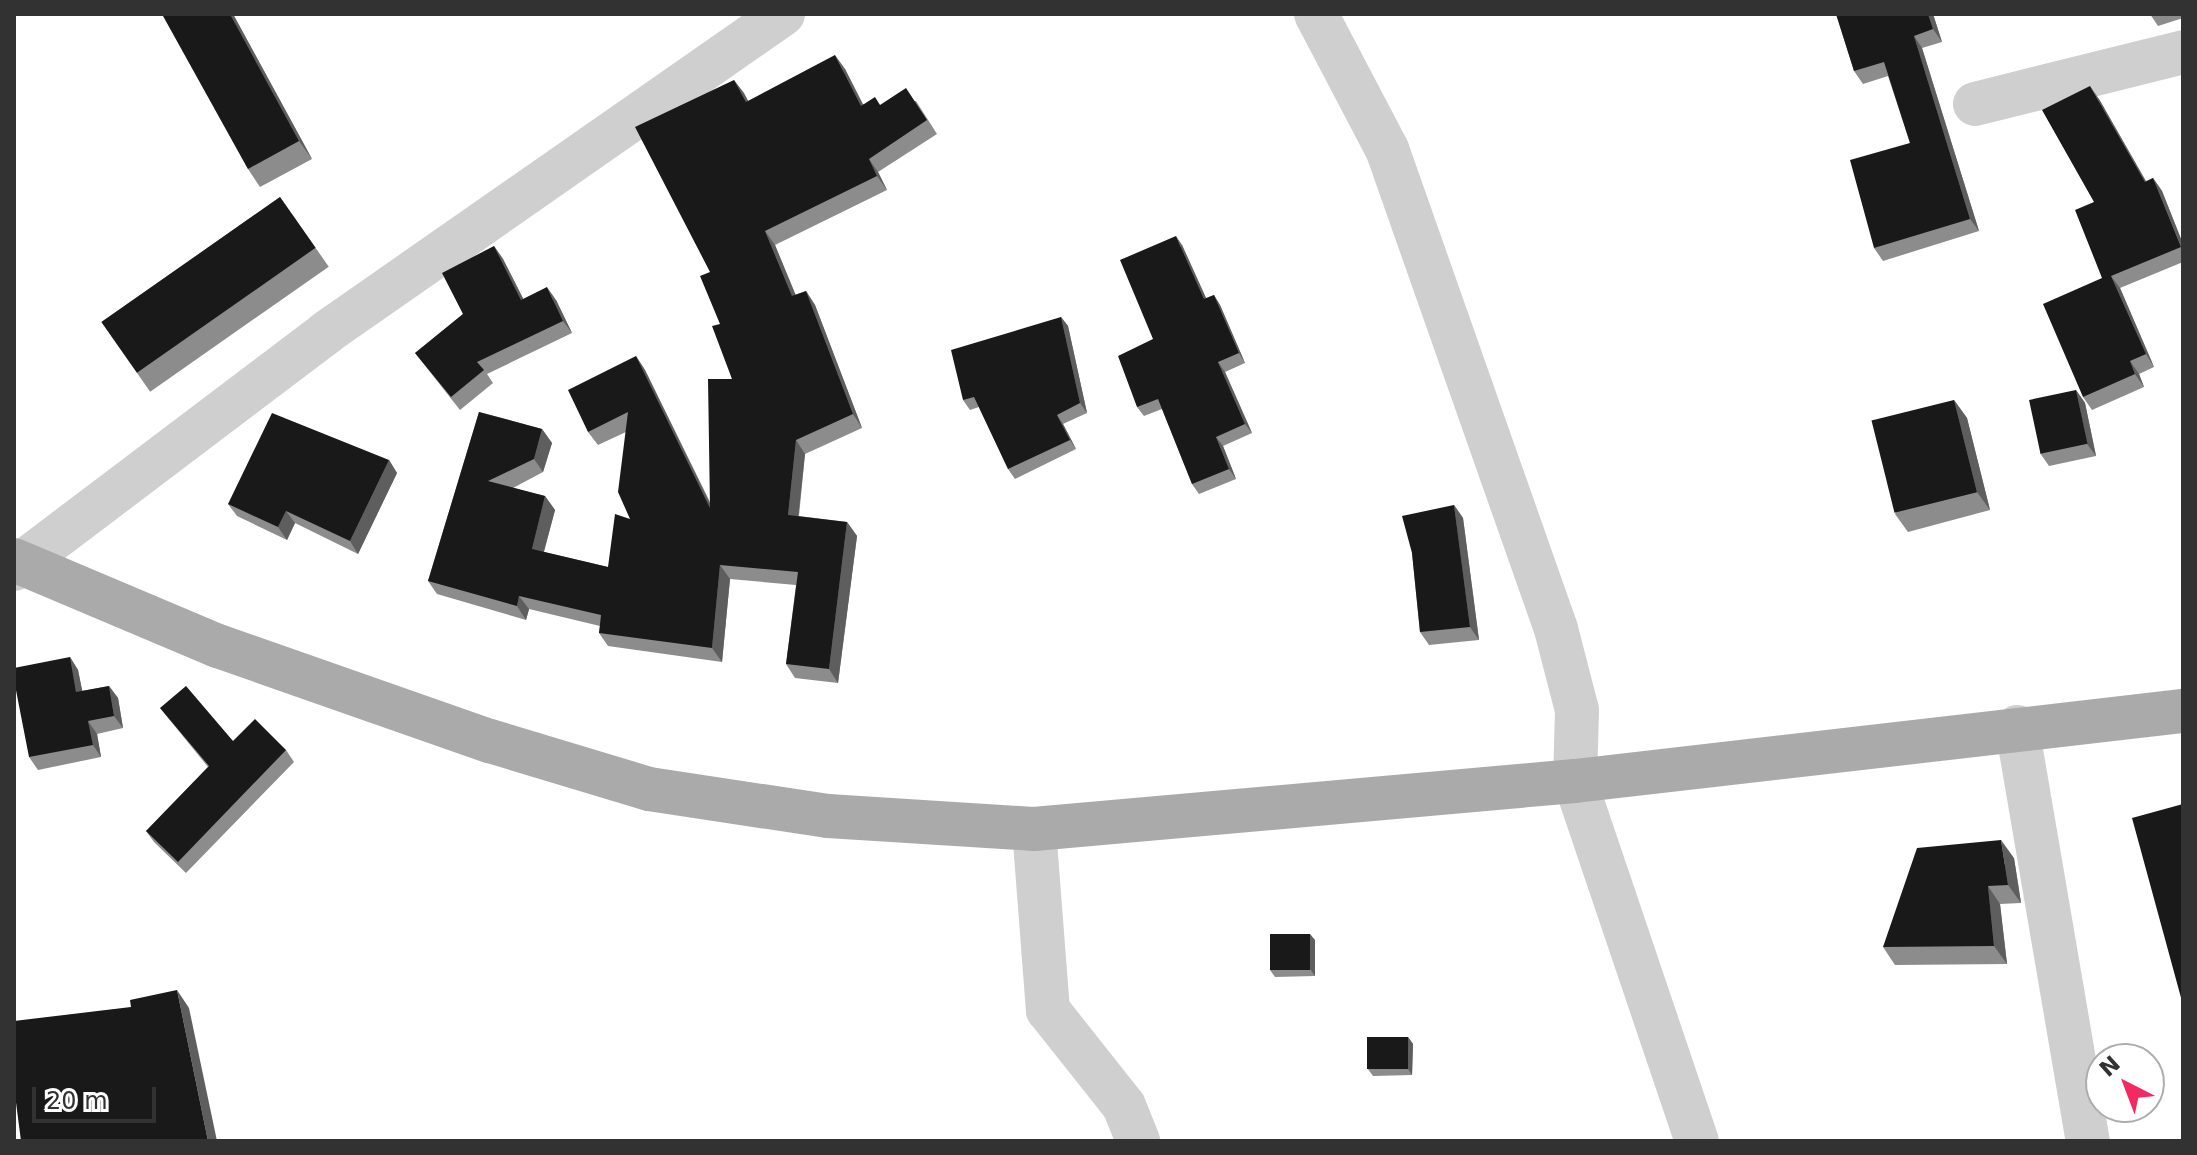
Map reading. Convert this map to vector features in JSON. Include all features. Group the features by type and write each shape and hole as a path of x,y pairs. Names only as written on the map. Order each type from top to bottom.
{"main road":[{"path":"16,564 218,646 490,741 649,789 828,816 1034,829 1575,781 2017,727 2183,711"}],"street":[{"path":"16,564 327,332 783,14"},
{"path":"1316,14 1387,149 1556,629 1577,710 1575,781 1697,1141"},
{"path":"1975,104 2183,52"},
{"path":"2017,727 2088,1141"},
{"path":"1034,829 1048,1010 1124,1106 1138,1141"}],"building":[{"path":"162,14 230,14 299,141 248,169"},
{"path":"1836,14 1928,14 1933,29 1914,36 1970,219 1874,248 1850,160 1910,143 1884,62 1854,71"},
{"path":"835,55 861,106 875,97 880,105 906,88 927,120 869,159 877,176 765,231 792,296 806,291 853,414 796,440 788,515 847,522 829,669 786,664 798,572 720,565 712,648 599,633 601,615 519,596 517,606 428,581 479,412 542,429 534,459 488,481 545,496 532,549 608,567 615,514 630,519 618,492 628,412 588,432 568,390 636,356 710,508 708,379 732,379 712,326 720,324 700,276 710,272 635,127 734,80 746,102"},
{"path":"2090,86 2145,182 2153,178 2181,247 2111,276 2146,354 2130,361 2135,374 2083,397 2043,304 2102,278 2075,210 2094,202 2042,110"},
{"path":"280,197 316,248 137,373 101,322"},
{"path":"1176,236 1204,299 1214,295 1239,353 1218,362 1245,424 1216,437 1229,469 1192,484 1158,399 1137,407 1118,356 1153,339 1120,260"},
{"path":"494,246 521,300 547,287 563,321 477,362 484,370 451,397 415,353 463,314 442,273"},
{"path":"1061,317 1080,403 1057,415 1070,440 1008,469 974,397 963,400 951,350"},
{"path":"2076,390 2087,444 2040,454 2029,400"},
{"path":"1954,400 1977,492 1895,513 1872,421"},
{"path":"272,413 389,460 350,541 286,511 278,527 228,504"},
{"path":"1454,505 1470,627 1420,632 1412,553 1402,516"},
{"path":"70,657 76,692 109,686 114,716 88,721 93,745 29,757 14,668"},
{"path":"186,686 233,741 255,719 286,750 178,862 146,831 209,766 160,708"},
{"path":"2183,804 2183,1005 2132,818"},
{"path":"2001,840 2008,885 1988,886 1994,946 1883,947 1917,848"},
{"path":"1270,934 1310,934 1310,970 1270,970"},
{"path":"177,990 208,1141 21,1141 14,1087 14,1021 131,1007 130,1000"},
{"path":"1367,1037 1408,1037 1408,1069 1367,1069"}]}
